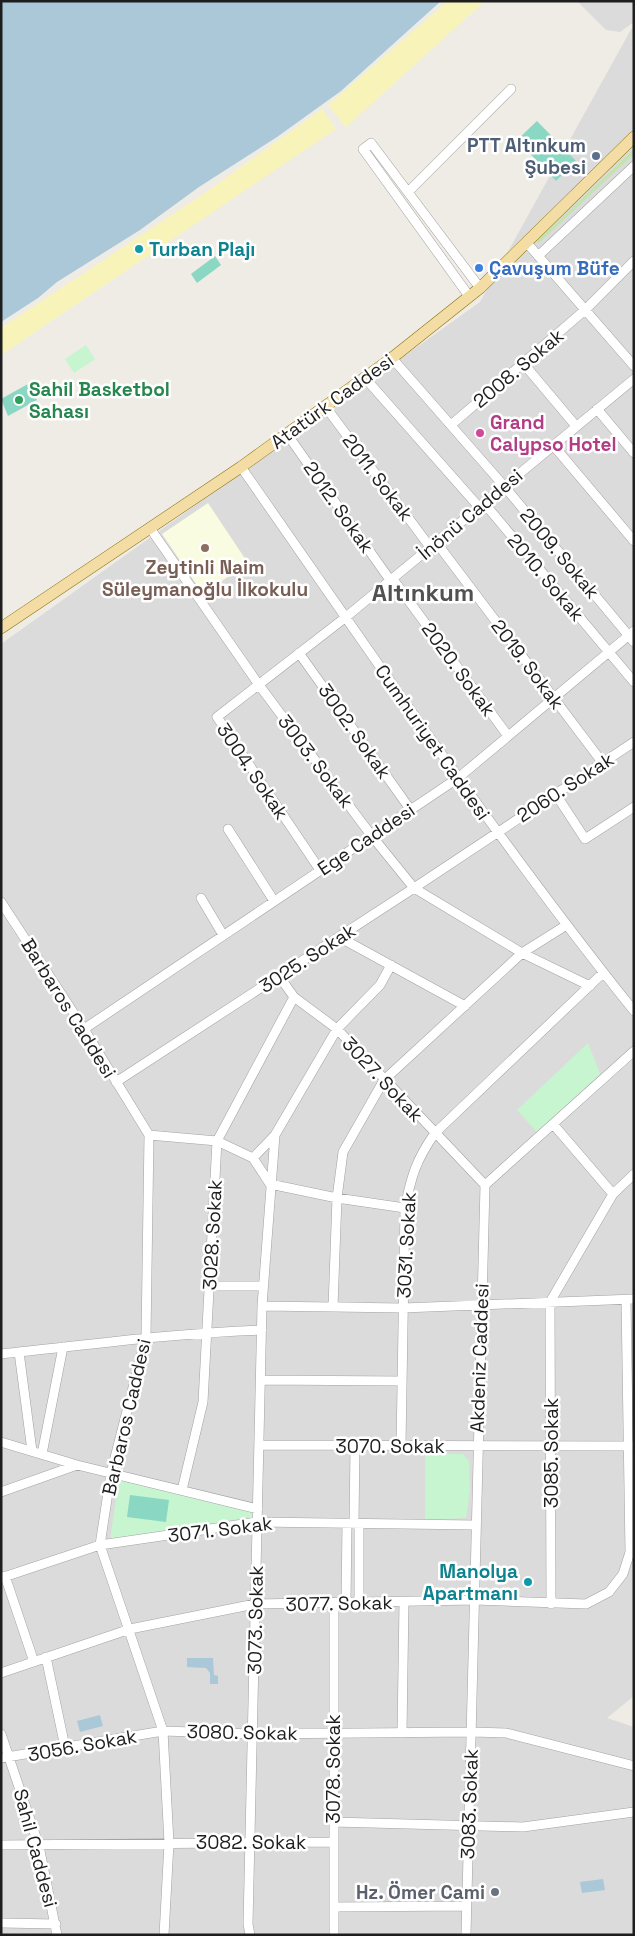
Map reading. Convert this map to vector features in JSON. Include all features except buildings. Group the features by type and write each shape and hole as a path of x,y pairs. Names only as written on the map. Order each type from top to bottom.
{"main road":[{"name":"Atatürk Caddesi","path":"1,628 241,467 392,358 480,288 634,137"}],"street":[{"path":"408,192 511,89"},
{"path":"469,296 363,149 371,143 480,288"},
{"path":"538,256 634,166"},
{"path":"527,243 634,366"},
{"name":"2008. Sokak","path":"451,425 585,310 634,261"},
{"name":"2009. Sokak","path":"392,358 632,636"},
{"path":"523,363 576,426"},
{"name":"2010. Sokak","path":"365,378 481,505 634,682"},
{"name":"İnönü Caddesi","path":"259,685 346,617 634,378"},
{"name":"2011. Sokak","path":"325,406 433,545"},
{"path":"597,409 634,453"},
{"name":"2012. Sokak","path":"287,434 391,579"},
{"path":"553,446 634,541"},
{"name":"Cumhuriyet Caddesi","path":"241,467 496,832 565,926 634,1011"},
{"name":"3003. Sokak","path":"150,528 259,685 371,836 414,888 522,953 590,986"},
{"name":"2019. Sokak","path":"433,545 602,762"},
{"name":"2020. Sokak","path":"391,579 508,736"},
{"name":"Ege Caddesi","path":"84,1029 458,778 608,652 632,636"},
{"name":"3002. Sokak","path":"299,653 410,809"},
{"name":"3004. Sokak","path":"259,685 217,717 320,870"},
{"name":"2060. Sokak","path":"496,832 634,742"},
{"path":"555,793 585,839 634,807"},
{"path":"228,829 274,901"},
{"name":"3025. Sokak","path":"116,1082 414,888 496,832"},
{"path":"201,898 223,935"},
{"name":"Barbaros Caddesi","path":"1,902 84,1029 150,1135 146,1337 111,1473 100,1545 163,1731 169,1843 164,1935"},
{"path":"332,1307 337,1198 343,1152 384,1080 522,953 565,926"},
{"path":"338,937 464,1006"},
{"path":"253,1158 275,1135 336,1029 380,985 391,965"},
{"name":"3031. Sokak","path":"401,1446 405,1208 411,1174 420,1154 435,1133 603,973"},
{"name":"3027. Sokak","path":"279,976 294,997 336,1029 484,1185"},
{"name":"3028. Sokak","path":"182,1490 203,1402 217,1141 294,997"},
{"path":"484,1185 634,1051"},
{"path":"553,1124 613,1194"},
{"path":"150,1135 217,1141 253,1158 270,1184 337,1198 405,1208"},
{"name":"3073. Sokak","path":"250,1935 248,1924 262,1306 275,1135"},
{"path":"550,1302 613,1194 634,1174"},
{"name":"Akdeniz Caddesi","path":"472,1732 476,1446 484,1185"},
{"path":"209,1286 263,1286"},
{"path":"262,1306 403,1308 630,1300"},
{"name":"3077. Sokak","path":"1,1673 130,1629 255,1604 474,1600 586,1604 609,1592 623,1574 630,1552 632,1528 630,1300"},
{"name":"3085. Sokak","path":"550,1302 551,1604"},
{"path":"1,1354 146,1337 262,1330"},
{"path":"42,1454 63,1348"},
{"path":"19,1352 32,1451"},
{"path":"260,1380 402,1381"},
{"path":"1,1442 77,1465 258,1509"},
{"name":"3070. Sokak","path":"259,1445 631,1446"},
{"path":"346,1603 353,1524 355,1446"},
{"path":"1,1492 77,1465"},
{"name":"3071. Sokak","path":"3,1577 100,1545 257,1522 475,1525"},
{"path":"353,1524 359,1603"},
{"path":"3,1577 34,1662"},
{"path":"402,1733 404,1602"},
{"name":"3078. Sokak","path":"334,1603 332,1733 334,1935"},
{"path":"46,1657 65,1747"},
{"name":"3080. Sokak","path":"163,1731 252,1734 506,1733 634,1766"},
{"name":"3056. Sokak","path":"5,1758 163,1731"},
{"name":"3083. Sokak","path":"466,1935 472,1732"},
{"name":"Sahil Caddesi","path":"1,1734 5,1758 39,1846 57,1935"},
{"path":"333,1822 523,1827 634,1812"},
{"name":"3082. Sokak","path":"1,1845 333,1842"},
{"path":"334,1907 466,1906"},
{"path":"1,1923 56,1924"}],"shaded area":[{"path":"577,1 634,1 634,22 620,32 606,30"},
{"path":"634,24 634,1696 607,1718 634,1727 634,1935 1,1935 1,644 480,302"},
{"name":"Zeytinli Naim Süleymanoğlu İlkokulu","path":"208,503 248,563 203,594 162,534"}],"green space":[{"path":"537,121 576,161 556,181 517,140"},
{"path":"634,149 634,154 539,243 537,241"},
{"path":"215,256 221,265 197,283 191,274"},
{"path":"86,345 95,359 74,373 65,359"},
{"name":"Sahil Basketbol Sahası","path":"28,384 37,400 8,416 1,399"},
{"path":"588,1043 600,1074 537,1132 517,1110"},
{"path":"425,1454 463,1454 469,1461 470,1490 466,1518 425,1520"},
{"path":"119,1479 253,1509 252,1517 110,1540"},
{"path":"130,1495 169,1500 166,1522 127,1517"}],"sand":[{"path":"448,1 485,1 346,127 328,105"},
{"name":"Turban Plajı","path":"322,109 336,129 1,355 1,328 199,197"}],"water":[{"path":"1,1 441,1 341,91 277,137 199,187 140,230 57,282 38,298 1,322"},
{"path":"187,1658 213,1658 214,1675 218,1676 218,1684 210,1684 210,1673 206,1668 187,1667"},
{"path":"100,1715 103,1726 80,1732 77,1721"},
{"path":"603,1879 605,1890 582,1893 580,1882"}],"place":[{"name":"PTT Altınkum Şubesi","path":"596,156"},
{"name":"Turban Plajı","path":"139,249"},
{"name":"Çavuşum Büfe","path":"479,268"},
{"name":"Sahil Basketbol Sahası","path":"19,400"},
{"name":"Grand Calypso Hotel","path":"480,433"},
{"name":"Zeytinli Naim Süleymanoğlu İlkokulu","path":"205,548"},
{"name":"Manolya Apartmanı","path":"528,1582"},
{"name":"Hz. Ömer Cami","path":"495,1892"}],"district":[{"name":"Altınkum","path":"423,593"}]}
